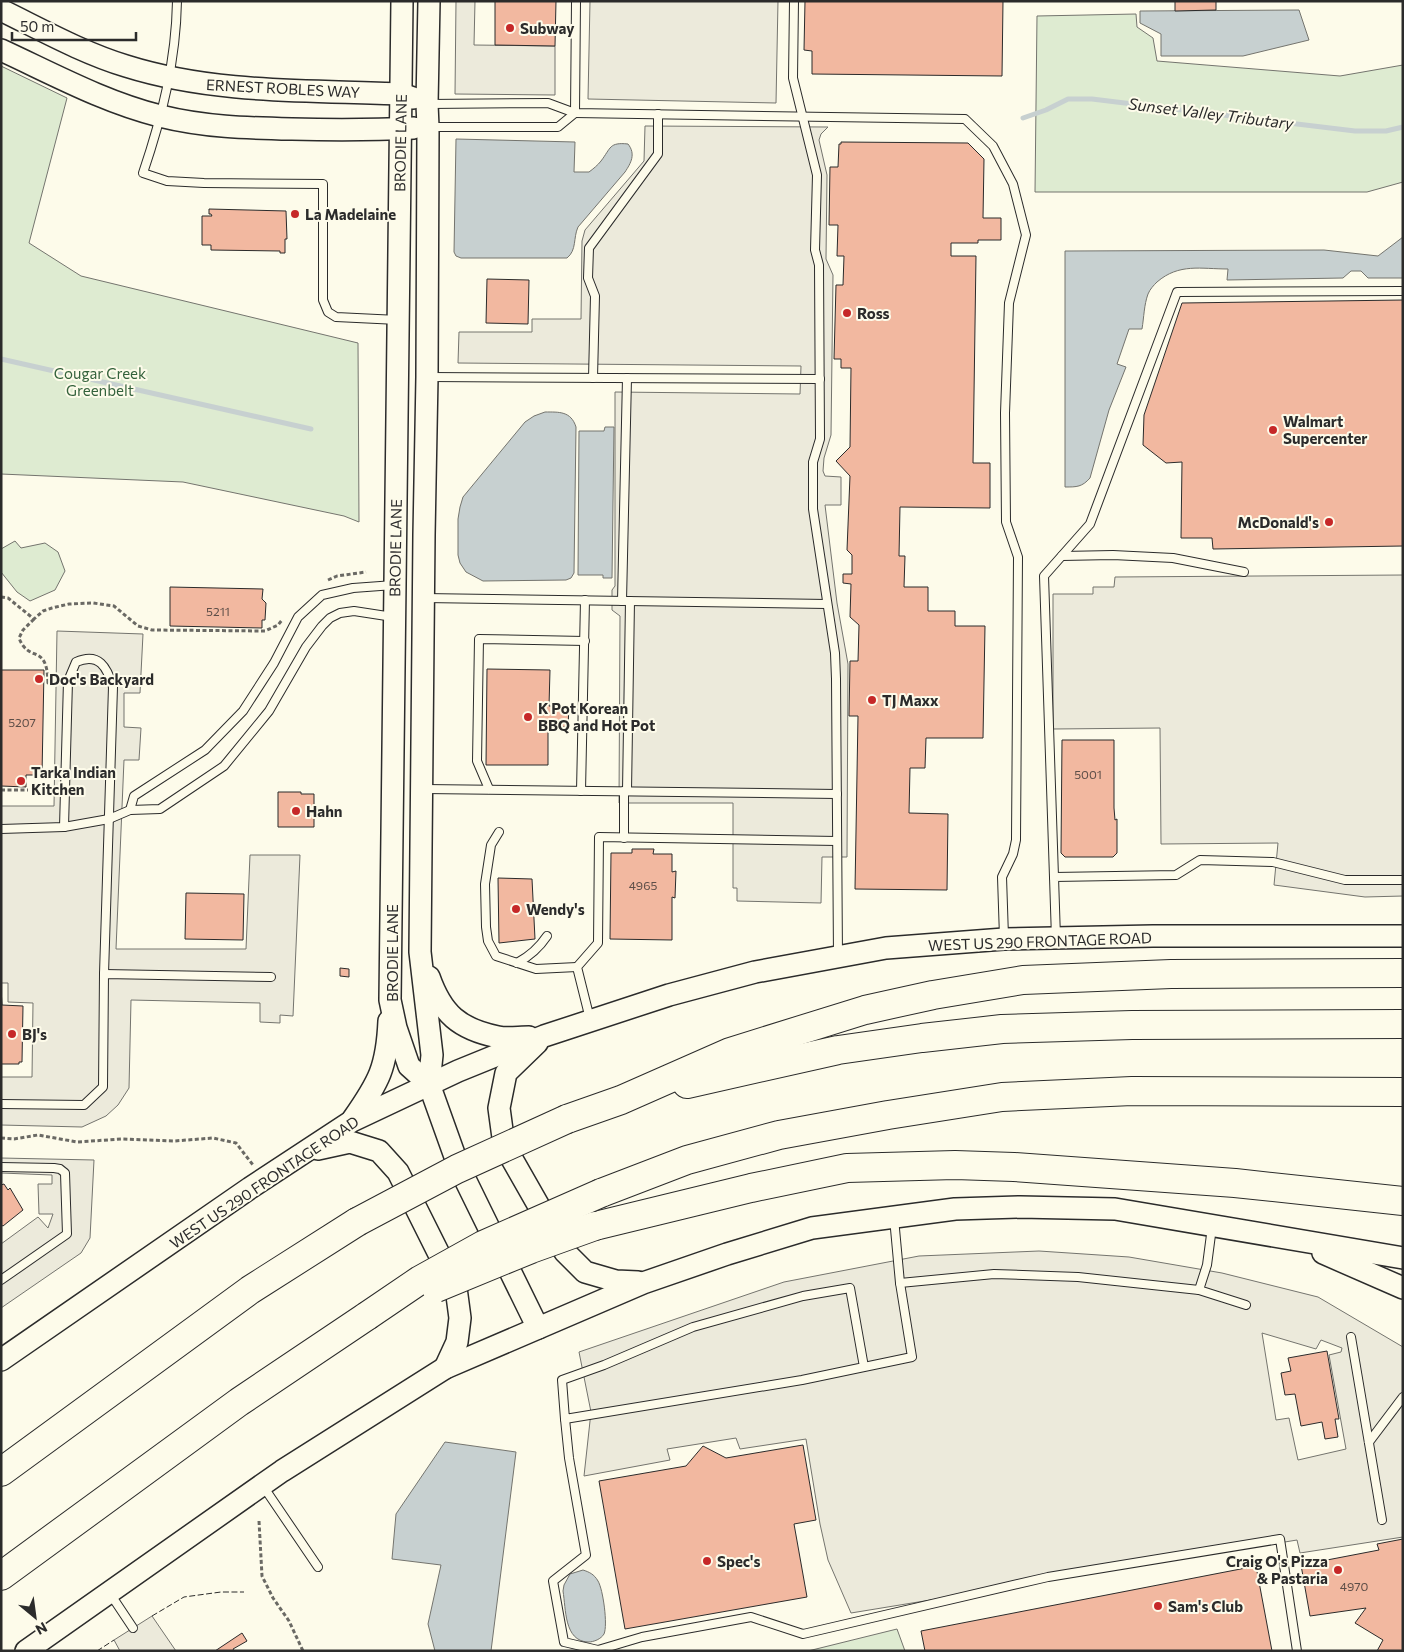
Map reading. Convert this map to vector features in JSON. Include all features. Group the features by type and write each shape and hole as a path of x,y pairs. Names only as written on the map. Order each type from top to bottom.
{"highway":[{"path":"1,1472 250,1290 357,1222 457,1169 567,1119 621,1100 730,1052 865,1010 1023,980 1171,974 1403,973"},
{"path":"621,1100 838,1050 1002,1029 1132,1025 1403,1024"},
{"path":"1,1576 239,1402 420,1280 483,1245 601,1193 687,1160 779,1135 1002,1097 1132,1091 1403,1092"},
{"path":"367,1316 531,1249 595,1226 751,1188 847,1168 955,1164 1014,1167 1235,1183 1403,1201"},
{"path":"1,1462 56,1432"}],"main road":[{"name":"BRODIE LANE","path":"402,1 390,1000 396,1028 409,1066 429,1084"},
{"name":"BRODIE LANE","path":"429,1 427,377 420,952 432,1055 429,1084 458,1165 538,1328"},
{"name":"ERNEST ROBLES WAY","path":"1,10 89,52 125,66 170,78 240,88 401,94 427,104"},
{"path":"1,50 95,94 160,116 222,127 375,130 428,127"},
{"path":"396,473 405,490 408,509 408,562 412,589 415,594 423,598"},
{"name":"WEST US 290 FRONTAGE ROAD","path":"1,1360 352,1121 429,1084 544,1036 669,995 746,975 886,948 1004,939 1403,936"},
{"path":"420,952 435,994 452,1018 465,1026 499,1038 544,1036"},
{"path":"352,1121 372,1092 382,1073 388,1045 390,1000"},
{"path":"544,1036 506,1073 499,1108 504,1145 565,1252 585,1272 616,1281 643,1282"},
{"path":"303,1153 350,1142 379,1151 398,1172 456,1288 460,1318 457,1342 445,1368"},
{"path":"26,1651 263,1485 445,1368 643,1282 812,1228 955,1209 1020,1206 1115,1209 1403,1258"},
{"path":"1288,1238 1403,1288"}],"lane":[{"path":"177,1 173,62 170,78 143,173 167,181 323,184 322,300 324,307 336,317 398,320"},
{"path":"575,113 576,1"},
{"path":"794,1 793,78 816,176 816,250 819,265 820,438 813,462 813,509 835,653 838,957"},
{"path":"427,104 548,103 575,113 965,119 993,146 1013,184 1026,235 1009,303 1005,413 1006,522 1018,558 1016,840 1013,854 1002,877 1004,939"},
{"path":"428,127 558,127 575,113"},
{"path":"593,378 595,296 588,278 590,248 658,154 658,114"},
{"path":"1056,938 1044,576 1090,524 1177,292 1403,291"},
{"path":"427,377 820,380"},
{"path":"624,838 627,378"},
{"path":"1062,556 1113,555 1173,558 1244,572"},
{"path":"130,810 134,796 205,750 243,711 274,662 298,617 322,595 353,588 395,585"},
{"path":"423,598 827,604"},
{"path":"581,791 586,600"},
{"path":"1,829 64,827 109,820 130,810 160,809 224,766 269,711 306,647 330,618 340,612 354,611 395,618"},
{"path":"489,789 477,761 479,639 585,641"},
{"path":"1,1104 84,1105 103,1087 104,974 113,687 108,670 96,660 84,659 76,662 68,681 64,827"},
{"path":"421,789 837,794"},
{"path":"499,832 491,845 485,884 488,941 496,956 536,969 577,966 598,943 599,837 837,841"},
{"path":"1054,877 1176,875 1200,860 1273,862 1345,880 1403,880"},
{"path":"517,963 541,946 548,936"},
{"path":"577,966 591,1021"},
{"path":"104,974 270,977"},
{"path":"1,1167 54,1168 60,1169 65,1173 67,1234 1,1280"},
{"path":"565,1419 802,1380 912,1357 900,1282 894,1216"},
{"path":"1199,1290 1207,1265 1212,1225"},
{"path":"900,1282 994,1274 1078,1277 1199,1290 1246,1305"},
{"path":"864,1367 850,1288 803,1296 693,1327 604,1366 562,1380 568,1458 586,1555 553,1581 564,1642 598,1650 642,1637 750,1617 803,1634 1048,1577 1280,1539 1297,1651"},
{"path":"1351,1337 1382,1520"},
{"path":"1369,1442 1403,1397"},
{"path":"263,1485 318,1567"},
{"path":"109,1593 133,1628"}],"path":[{"path":"321,583 337,576 366,572"},
{"path":"1,597 8,598 34,619"},
{"path":"68,681 48,683 48,669 44,660 38,654 23,648 19,638 22,630 34,619 43,611 52,608 69,604 93,603 114,606 138,626 152,630 264,631 278,625 283,617"},
{"path":"1,790 28,790"},
{"path":"1,1138 14,1139 38,1135 77,1142 122,1139 174,1141 214,1138 236,1143 254,1166"},
{"path":"259,1521 262,1576 273,1598 289,1621 303,1651"}],"green space":[{"path":"1136,14 1137,27 1153,38 1157,61 1340,76 1403,65 1403,182 1367,192 1035,192 1037,16"},
{"name":"Cougar Creek Greenbelt","path":"1,66 67,98 29,243 81,276 358,343 359,522 344,516 183,482 1,474"},
{"path":"15,541 21,548 45,543 58,552 65,571 55,590 30,601 17,592 1,572 1,549"},
{"path":"897,1629 905,1651 808,1651"}],"shaded area":[{"path":"456,1 475,1 474,45 555,46 555,95 455,94"},
{"path":"590,1 778,1 776,103 588,99"},
{"path":"1299,10 1309,40 1243,56 1161,56 1161,34 1140,23 1140,11"},
{"path":"645,126 828,127 821,134 819,140 827,175 826,259 833,275 831,435 824,458 823,471 825,476 841,477 841,505 825,505 837,603 848,664 847,857 822,857 821,903 737,901 737,888 733,888 733,803 619,803 620,616 612,610 612,590 615,586 615,392 800,394 801,366 458,363 459,332 532,332 532,319 581,319 582,241 585,230 644,161"},
{"path":"456,139 575,142 574,172 589,172 600,162 611,147 617,144 628,144 632,155 631,162 625,172 578,227 574,248 567,258 461,258 456,256 454,252"},
{"path":"1403,237 1403,278 1368,278 1361,271 1351,271 1343,278 1227,280 1228,269 1199,268 1182,270 1165,276 1157,282 1148,294 1142,329 1129,329 1117,364 1126,367 1109,410 1090,478 1079,486 1065,487 1065,251 1324,250 1378,256"},
{"path":"545,412 568,415 576,427 574,573 571,578 566,580 483,581 466,572 460,563 458,555 458,519 463,497 525,422"},
{"path":"605,427 614,427 612,578 603,578 603,575 578,575 579,431 604,431"},
{"path":"1403,575 1403,896 1365,897 1274,885 1278,843 1161,844 1160,728 1053,729 1053,594 1093,594 1093,587 1114,587 1115,577"},
{"path":"57,631 143,634 140,693 124,693 124,727 141,728 139,760 124,760 116,949 246,949 250,855 300,855 293,1016 280,1015 280,1023 260,1022 260,1003 131,1000 129,1088 118,1105 106,1116 82,1127 1,1125 1,1077 32,1077 33,1003 8,1002 8,983 1,983 1,806 54,806"},
{"path":"1,1158 94,1160 90,1238 81,1253 1,1308 1,1244 38,1217 48,1228 53,1214 39,1214 38,1184 52,1184 52,1175 1,1173"},
{"path":"1039,1251 1129,1257 1222,1273 1318,1297 1403,1347 1403,1537 1300,1553 1297,1540 851,1613 828,1560 806,1439 740,1449 736,1438 667,1449 670,1460 584,1476 591,1412 579,1352 784,1282 919,1256","holes":["1262,1333 1316,1349 1321,1340 1342,1348 1341,1352 1329,1355 1346,1449 1298,1460 1289,1418 1276,1420"]},
{"path":"445,1442 516,1452 491,1651 435,1651 428,1624 441,1565 392,1559 396,1514"},
{"path":"583,1570 591,1574 598,1581 602,1591 604,1607 604,1634 599,1639 590,1642 580,1640 570,1630 563,1591 570,1574"},
{"path":"152,1616 176,1651 120,1651 114,1640"}],"building":[{"path":"495,1 556,1 555,46 495,45"},
{"path":"805,1 1003,1 1002,76 812,74 812,51 804,50"},
{"path":"1175,1 1216,1 1216,10 1175,11"},
{"path":"841,142 968,143 984,159 983,218 1001,218 1001,240 978,240 978,243 951,243 951,256 976,256 973,463 990,463 990,508 900,507 899,556 905,556 904,587 928,587 928,611 955,611 955,626 985,626 983,738 926,738 925,768 910,768 909,813 948,814 947,890 855,889 858,716 849,716 850,661 858,661 859,625 850,617 851,584 843,583 843,574 852,574 852,555 847,550 850,476 836,461 850,447 851,368 841,368 841,359 834,359 836,285 843,285 844,256 837,256 838,225 829,225 830,167 838,167 839,144"},
{"path":"209,209 286,211 287,239 285,239 285,253 280,253 280,251 211,250 211,245 202,245 202,216 212,216 209,214"},
{"path":"487,279 529,280 528,324 486,323"},
{"name":"Walmart Supercenter","path":"1403,300 1403,546 1213,549 1212,538 1181,538 1182,462 1166,463 1143,445 1144,415 1182,303"},
{"path":"170,587 263,589 262,599 266,603 265,620 262,620 262,628 170,626"},
{"name":"K Pot Korean BBQ and Hot Pot","path":"487,669 550,670 549,706 569,706 568,727 548,727 548,765 486,765"},
{"path":"1,670 44,670 42,775 26,775 26,787 1,786"},
{"path":"1062,740 1114,740 1114,808 1115,820 1117,819 1117,853 1113,857 1065,857 1061,853"},
{"name":"Hahn","path":"278,792 314,794 314,827 278,827"},
{"path":"632,849 654,849 653,854 672,854 672,872 676,871 675,898 672,897 672,940 610,939 611,853 632,853"},
{"name":"Wendy's","path":"498,878 532,879 535,939 499,943"},
{"path":"186,893 244,894 243,940 185,939"},
{"path":"340,968 349,969 349,977 340,976"},
{"name":"BJ's","path":"1,988 2,1005 23,1006 22,1062 19,1062 19,1064 1,1064"},
{"path":"4,1184 8,1190 10,1188 23,1210 3,1226 1,1225 1,1185"},
{"path":"1327,1351 1339,1419 1335,1419 1338,1437 1325,1439 1322,1422 1301,1426 1295,1394 1285,1395 1281,1373 1291,1371 1288,1358"},
{"name":"Spec's","path":"803,1445 816,1520 794,1524 807,1597 625,1629 599,1481 686,1466 703,1446 726,1458"},
{"path":"1403,1539 1403,1651 1377,1651 1383,1640 1355,1623 1366,1608 1310,1616 1301,1565 1379,1550 1377,1544"},
{"name":"Sam's Club","path":"1256,1566 1272,1651 925,1651 921,1631"},
{"path":"242,1633 247,1641 233,1649 234,1651 215,1651"}],"waterway":[{"name":"Sunset Valley Tributary","path":"1023,118 1046,110 1068,99 1092,99 1355,131 1386,131 1403,127"},
{"name":"Sunset Valley Tributary","path":"1,359 311,429"}],"fence":[{"path":"152,1616 184,1597 221,1592 244,1592"},
{"path":"97,1651 114,1640"}],"place":[{"name":"Subway","path":"510,28"},
{"name":"La Madelaine","path":"295,214"},
{"name":"Ross","path":"847,313"},
{"name":"Walmart Supercenter","path":"1273,430"},
{"name":"McDonald's","path":"1329,522"},
{"name":"Doc's Backyard","path":"39,679"},
{"name":"TJ Maxx","path":"872,700"},
{"name":"K Pot Korean BBQ and Hot Pot","path":"528,717"},
{"name":"Tarka Indian Kitchen","path":"21,781"},
{"name":"Hahn","path":"296,811"},
{"name":"Wendy's","path":"516,909"},
{"name":"BJ's","path":"12,1034"},
{"name":"Spec's","path":"707,1561"},
{"name":"Craig O's Pizza & Pastaria","path":"1338,1570"},
{"name":"Sam's Club","path":"1158,1606"}]}
